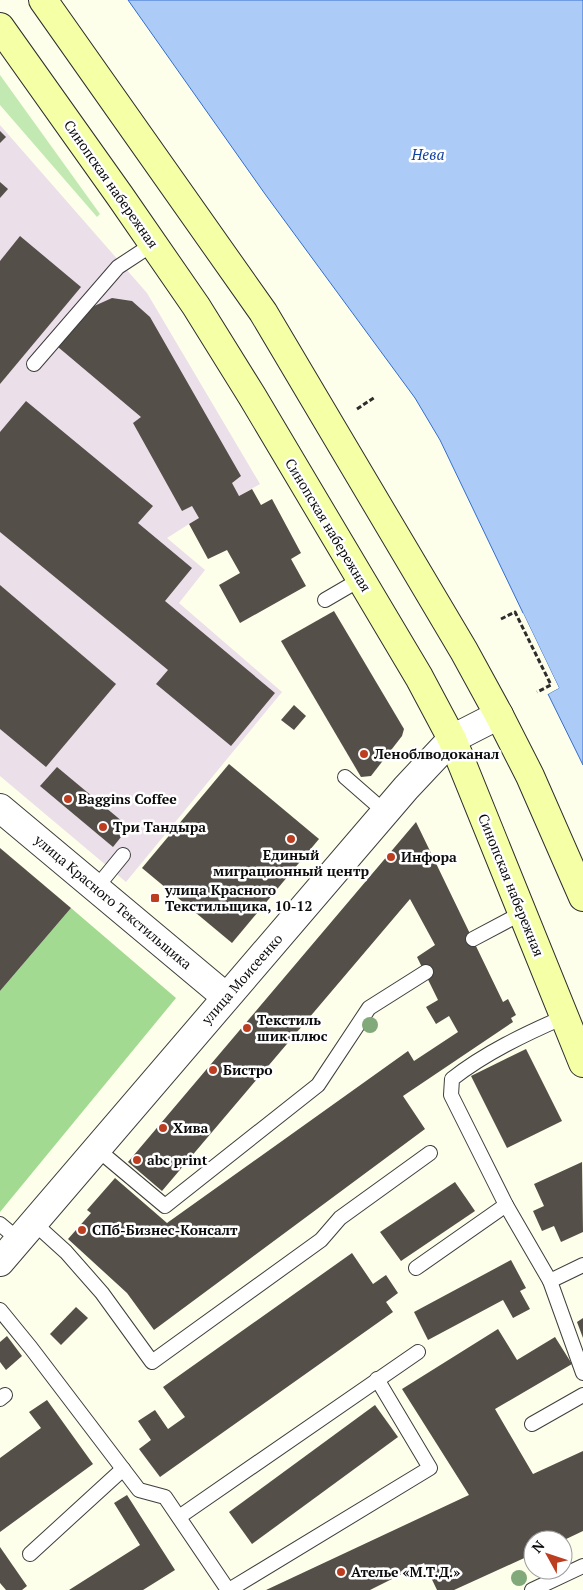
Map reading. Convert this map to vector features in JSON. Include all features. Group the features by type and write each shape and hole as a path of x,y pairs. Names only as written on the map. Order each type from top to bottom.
{"main road":[{"path":"43,0 263,312 464,651 530,776 583,897"},
{"name":"Синопская набережная","path":"0,27 196,306 419,677 452,739 583,1063"}],"street":[{"name":"улица Моисеенко","path":"0,1262 18,1229 97,1149 385,812 452,739 499,715"},
{"name":"улица Красного Текстильщика","path":"0,808 226,997"}],"lane":[{"path":"34,364 118,267 153,244"},
{"path":"325,600 361,579"},
{"path":"345,777 385,812"},
{"path":"96,888 123,855"},
{"path":"473,940 522,913"},
{"path":"97,1149 165,1206 318,1085 369,1008 426,972"},
{"path":"564,1017 520,1037 464,1069 452,1080 451,1095 506,1205 550,1281 583,1373"},
{"path":"18,1229 66,1252 102,1293 152,1362 321,1240 340,1218 430,1153"},
{"path":"416,1268 506,1205"},
{"path":"550,1281 583,1264"},
{"path":"0,1310 139,1490 165,1497 228,1590 430,1468 377,1380"},
{"path":"179,1517 418,1352"},
{"path":"532,1424 583,1395"},
{"path":"30,1554 122,1468"},
{"path":"532,1590 583,1566"}],"path":[{"path":"357,410 375,397"},
{"path":"501,619 515,612 551,685 537,692"}],"shaded area":[{"path":"0,125 147,293 260,484 167,538 205,570 179,603 282,692 126,882 0,776"}],"green space":[{"path":"0,75 100,214 97,217 0,105"},
{"path":"71,908 176,998 0,1212 0,991"}],"water":[{"name":"Нева","path":"128,0 583,0 583,765 548,694 559,688 440,440 415,398 265,194"}],"pier":[{"path":"523,613 559,688 548,694 547,692 556,687 521,614"}],"building":[{"path":"0,131 6,137 0,143"},
{"path":"0,182 8,189 0,198"},
{"path":"20,236 81,287 0,384 0,261"},
{"path":"112,298 132,301 150,317 241,476 232,483 239,496 252,489 261,505 272,499 301,553 291,559 306,586 240,623 219,585 240,573 227,550 208,559 189,524 199,518 192,506 182,511 133,423 141,417 58,347 92,307"},
{"path":"26,401 153,506 138,523 192,568 165,601 275,693 231,746 156,684 168,670 0,532 0,432"},
{"path":"0,585 116,684 46,767 0,729"},
{"path":"334,611 404,729 402,736 371,776 361,777 281,641"},
{"path":"294,705 306,716 294,730 281,720"},
{"path":"229,764 319,839 232,943 142,868"},
{"path":"57,767 129,827 113,847 40,786"},
{"path":"416,822 503,1002 508,999 516,1015 511,1018 513,1022 403,1096 425,1129 154,1330 127,1293 68,1239 91,1213 87,1210 115,1178 167,1223 408,1051 414,1061 458,1032 449,1016 436,1024 426,1007 438,1000 417,957 435,945 410,899 162,1191 128,1162"},
{"path":"0,848 71,908 0,991"},
{"path":"526,1049 562,1121 507,1148 471,1076"},
{"path":"582,1162 583,1232 561,1242 554,1226 542,1231 533,1211 544,1206 534,1184"},
{"path":"455,1182 475,1211 401,1261 380,1232"},
{"path":"352,1253 373,1284 386,1275 398,1293 386,1302 393,1312 160,1477 139,1449 151,1440 138,1421 155,1410 168,1429 185,1417 163,1387"},
{"path":"511,1260 526,1288 520,1291 530,1309 513,1318 503,1300 428,1340 414,1312"},
{"path":"76,1307 88,1318 61,1345 50,1334"},
{"path":"583,1318 583,1338 577,1322"},
{"path":"498,1329 517,1360 555,1337 572,1364 495,1409 533,1474 583,1451 583,1531 573,1536 573,1530 523,1530 523,1559 454,1590 437,1590 424,1563 370,1590 266,1590 469,1495 402,1389"},
{"path":"7,1336 22,1356 6,1370 0,1362 0,1342"},
{"path":"47,1400 93,1464 0,1532 0,1458 41,1428 29,1412"},
{"path":"375,1405 398,1437 252,1544 229,1512"},
{"path":"127,1495 175,1570 143,1590 69,1590 140,1545 114,1503"},
{"path":"0,1547 27,1586 22,1590 6,1590 0,1583"}],"place":[{"name":"Леноблводоканал","path":"364,754"},
{"name":"Baggins Coffee","path":"68,799"},
{"name":"Три Тандыра","path":"103,827"},
{"name":"Единый миграционный центр","path":"291,839"},
{"name":"Инфора","path":"391,857"},
{"name":"улица Красного Текстильщика, 10-12","path":"155,898"},
{"name":"Текстиль шик плюс","path":"247,1028"},
{"name":"Бистро","path":"213,1070"},
{"name":"Хива","path":"163,1128"},
{"name":"abc print","path":"137,1160"},
{"name":"СПб-Бизнес-Консалт","path":"82,1230"},
{"name":"Ателье «М.Т.Д.»","path":"341,1572"}]}
